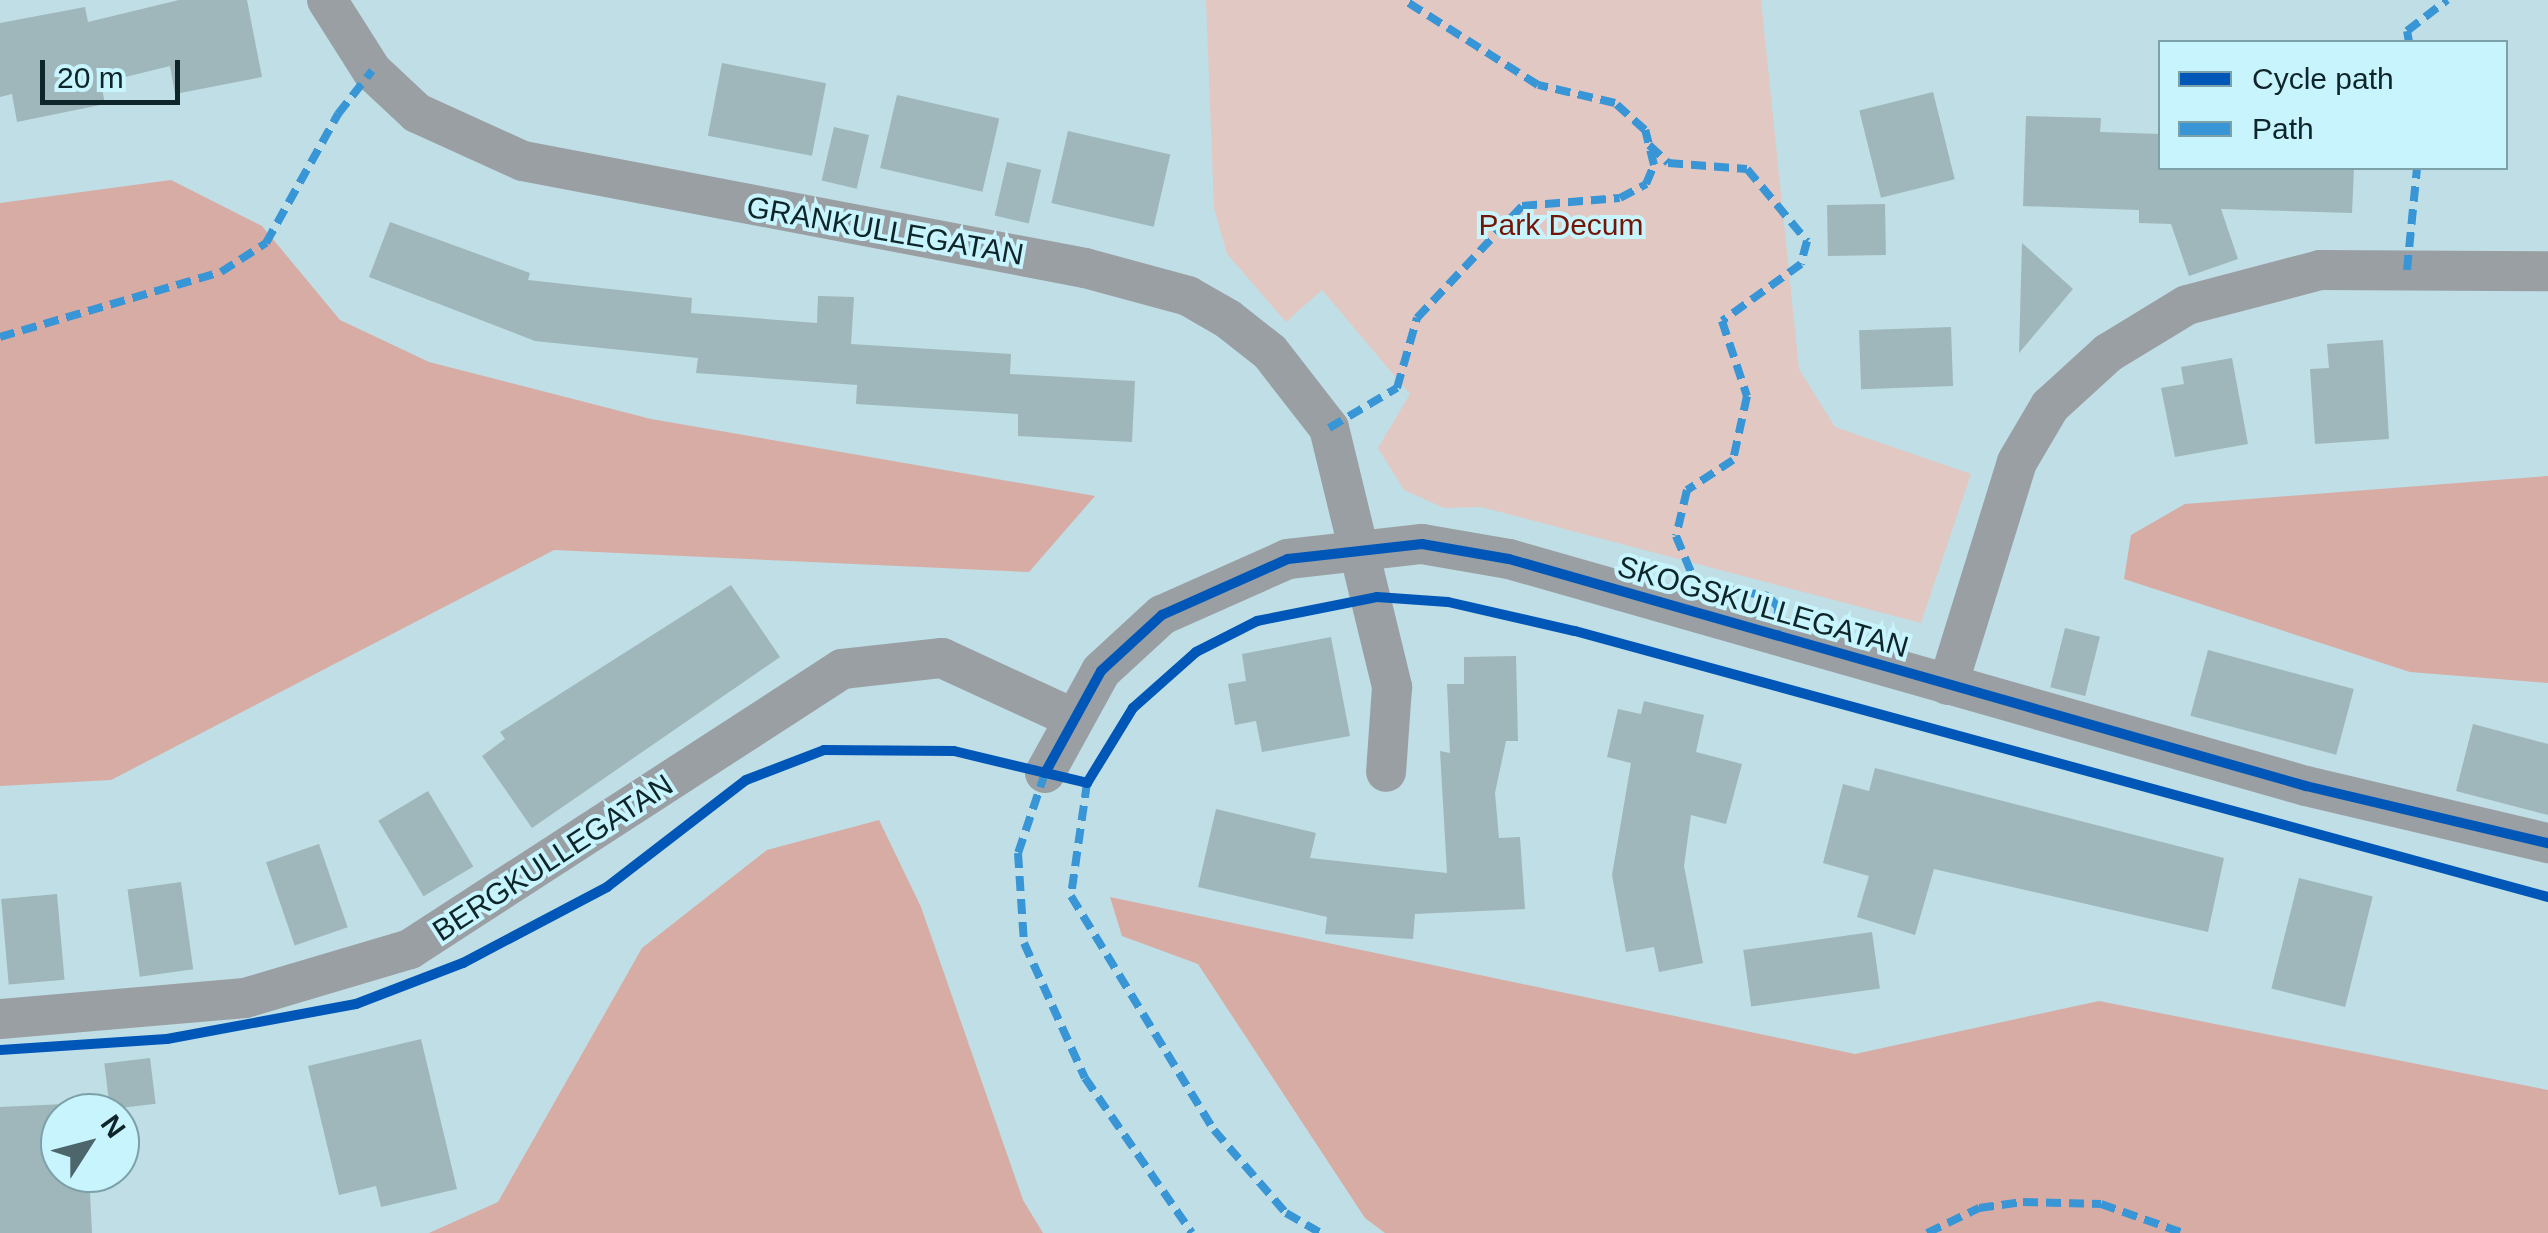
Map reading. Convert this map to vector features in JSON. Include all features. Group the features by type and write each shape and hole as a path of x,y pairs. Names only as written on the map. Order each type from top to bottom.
{"street":[{"name":"GRANKULLEGATAN","path":"327,0 372,71 417,113 524,161 1188,296 1270,352 1306,392 1329,428 1365,547"},
{"path":"1948,685 2016,462 2050,406 2108,353 2187,306 2320,270 2548,270"},
{"name":"SKOGSKULLEGATAN","path":"1046,773 1070,717 1101,671 1162,615 1242,574 1365,547 1422,544 1509,559 2306,786 2548,843"},
{"path":"1365,547 1392,687 1386,772"},
{"name":"BERGKULLEGATAN","path":"0,1020 245,998 410,948 842,669 942,658 1070,717"}],"green space":[{"name":"Park Decum","path":"1206,0 1761,0 1799,369 1835,427 1971,474 1921,623 1481,507 1444,508 1404,490 1378,448 1410,394 1322,290 1286,322 1227,254 1214,208"}],"shaded area":[{"path":"171,180 262,226 340,320 429,362 651,419 1095,496 1029,572 554,550 111,780 0,786 0,203"},
{"path":"2548,476 2548,683 2410,672 2124,579 2131,535 2185,504"},
{"path":"879,820 921,907 1023,1200 1043,1233 429,1233 498,1202 642,948 767,850"},
{"path":"1110,897 1855,1054 2099,1001 2548,1090 2548,1233 1385,1233 1365,1218 1198,964 1122,936"}],"building":[{"path":"179,0 247,0 262,77 175,94 170,66 101,83 105,104 17,122 12,94 0,97 0,23 85,7 88,22"},
{"path":"722,63 826,83 812,156 708,136"},
{"path":"1933,92 1955,179 1881,198 1859,110"},
{"path":"897,95 999,119 982,192 880,168"},
{"path":"2026,116 2101,118 2100,132 2158,134 2158,170 2354,170 2352,213 2221,209 2238,259 2189,276 2171,224 2139,223 2139,210 2023,206"},
{"path":"834,127 869,135 857,189 822,181"},
{"path":"1068,131 1170,155 1154,227 1051,203"},
{"path":"1007,162 1041,170 1029,223 995,216"},
{"path":"1885,204 1886,255 1828,256 1827,205"},
{"path":"390,222 530,273 528,280 692,298 691,313 817,323 818,296 854,297 851,344 1011,354 1010,374 1135,381 1132,442 1018,436 1018,414 856,404 857,385 696,373 698,358 535,341 369,277"},
{"path":"2022,243 2073,289 2019,353"},
{"path":"1951,327 1953,386 1861,389 1859,330"},
{"path":"2383,340 2389,439 2315,444 2310,369 2329,368 2327,344"},
{"path":"2232,358 2248,444 2175,457 2161,388 2184,384 2181,367"},
{"path":"731,585 780,657 532,828 482,756 505,739 500,732"},
{"path":"2065,628 2100,637 2085,696 2050,687"},
{"path":"1331,637 1350,736 1262,752 1256,721 1235,725 1228,684 1246,681 1242,654"},
{"path":"2208,650 2354,689 2336,755 2190,716"},
{"path":"1516,656 1518,741 1506,741 1495,793 1499,838 1520,837 1525,909 1415,914 1413,939 1325,934 1327,917 1198,887 1216,809 1316,833 1310,858 1447,873 1440,751 1450,753 1447,684 1464,684 1464,657"},
{"path":"1644,701 1704,715 1696,752 1742,764 1726,824 1691,815 1684,866 1703,963 1659,972 1654,947 1626,952 1612,875 1631,763 1607,757 1618,709 1641,714"},
{"path":"2473,724 2548,744 2548,815 2456,791"},
{"path":"1875,768 2224,858 2208,932 1934,869 1915,935 1857,917 1869,876 1823,863 1843,784 1869,791"},
{"path":"428,791 473,866 424,896 378,821"},
{"path":"319,844 348,927 295,945 266,862"},
{"path":"2299,878 2373,896 2345,1007 2271,989"},
{"path":"181,882 193,969 140,977 128,890"},
{"path":"57,894 64,980 9,985 1,899"},
{"path":"1872,932 1880,988 1751,1007 1743,950"},
{"path":"421,1039 457,1189 381,1207 376,1186 339,1195 308,1066"},
{"path":"150,1058 156,1104 140,1106 140,1093 108,1093 104,1064"},
{"path":"40,1105 40,1193 90,1193 92,1233 0,1233 0,1107"}],"marked path":[{"path":"1329,428 1397,388 1417,318 1522,206 1620,198 1646,184 1654,165 1645,130 1615,103 1538,85 1404,0"},
{"path":"2409,40 2407,31 2447,0"},
{"path":"0,337 221,272 266,243 338,114 372,71"},
{"path":"1649,145 1668,163 1747,169 1807,241 1801,264 1722,321 1747,396 1733,460 1687,490 1676,536 1696,584 1768,596 1778,607 1777,637"},
{"path":"2407,270 2417,170"},
{"path":"1045,773 1018,853 1024,943 1085,1078 1192,1233"},
{"path":"1087,783 1071,896 1214,1130 1286,1213 1320,1233"},
{"path":"1927,1233 1979,1208 2023,1202 2101,1204 2183,1233"}],"cycle path":[{"path":"1045,773 1101,671 1162,615 1288,559 1422,544 1509,559 2306,786 2548,843"},
{"path":"0,1050 167,1039 356,1004 463,963 607,887 746,780 824,750 954,751 1087,783 1133,708 1196,652 1257,621 1377,597 1448,602 1575,631 2548,897"}]}
